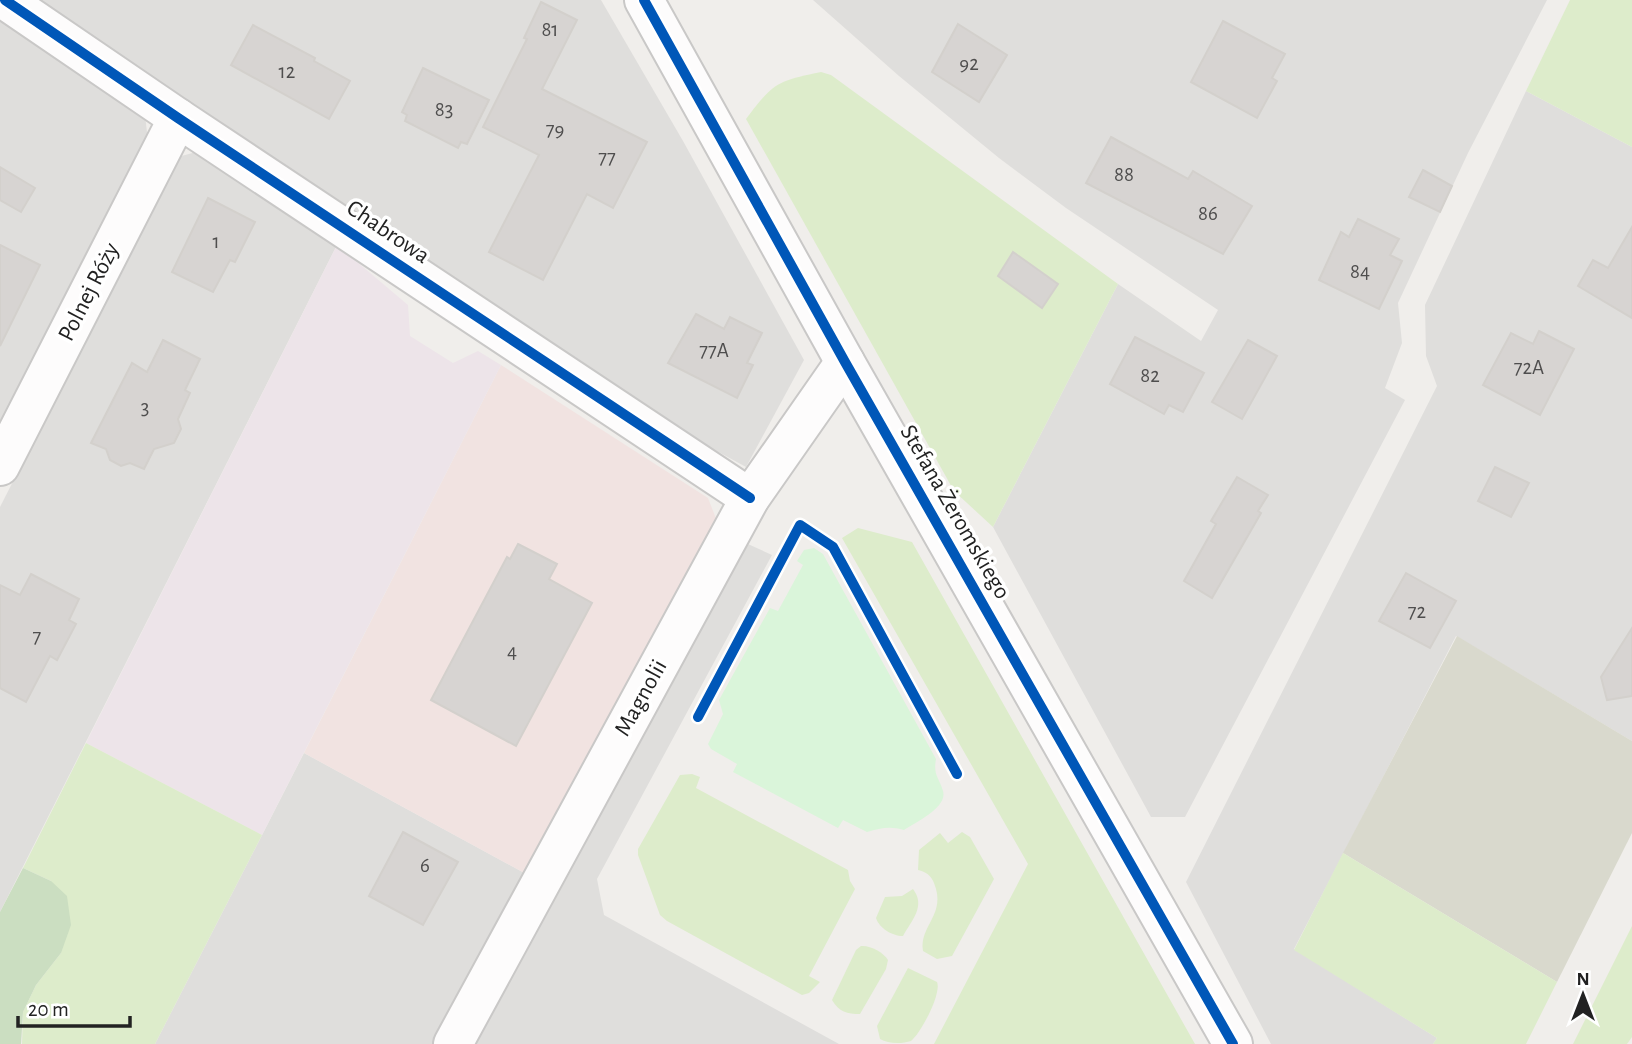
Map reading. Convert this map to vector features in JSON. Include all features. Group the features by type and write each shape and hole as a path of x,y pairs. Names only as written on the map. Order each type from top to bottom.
{"street":[{"name":"Chabrowa","path":"5,0 750,498"},
{"name":"Stefana Żeromskiego","path":"644,0 845,362 1233,1044"},
{"name":"Polnej Róży","path":"0,466 178,118"},
{"name":"Magnolii","path":"453,1044 750,498 845,362"}],"shaded area":[{"path":"29,0 601,0 683,141 804,360 746,467 622,399"},
{"path":"813,0 1547,0 1468,153 1398,303 1402,343 1385,388 1405,400 1185,817 1151,817 993,527 1118,284 1201,341 1218,310 1066,208 999,158 899,76"},
{"path":"0,20 145,115 148,141 0,430"},
{"path":"1526,91 1632,147 1632,741 1456,636 1294,949 1437,1038 1433,1044 1271,1044 1186,882 1437,386 1426,356 1425,305"},
{"path":"196,152 337,245 0,912 0,507 178,157"},
{"path":"337,245 408,305 410,336 453,363 478,351 501,365 262,835 86,743"},
{"path":"501,365 708,498 717,521 528,875 304,753"},
{"path":"739,540 772,555 597,879 604,915 839,1044 468,1044"},
{"path":"1457,636 1632,741 1632,833 1557,982 1343,853"},
{"path":"304,753 528,875 437,1044 155,1044"}],"green space":[{"path":"1570,0 1632,0 1632,147 1526,91"},
{"path":"821,72 831,75 1118,284 993,527 954,491 746,119 777,85"},
{"path":"858,528 912,542 1195,1044 934,1044 1028,864 842,538"},
{"path":"814,548 823,554 936,759 936,773 943,791 941,803 930,814 904,830 886,828 867,832 843,820 838,828 733,772 737,764 711,749 708,744 723,714 719,700 770,608 778,611 803,565 797,561 804,550"},
{"path":"86,743 262,835 155,1044 22,1044 23,1012 36,985 61,953 51,881 23,868"},
{"path":"692,774 700,777 696,788 848,870 855,889 809,976 820,982 809,993 802,995 660,915 638,849 680,775"},
{"path":"962,832 970,837 994,879 952,956 937,959 923,951 925,934 935,912 937,894 931,878 918,870 919,850 940,833 948,843"},
{"path":"1343,853 1557,982 1526,1044 1433,1044 1437,1038 1294,950"},
{"path":"23,868 51,881 67,896 71,925 61,953 36,985 23,1012 21,1044 0,1044 0,912"},
{"path":"913,889 918,901 914,919 903,936 886,931 876,918 885,897 902,896"},
{"path":"1632,926 1632,1037 1627,1044 1573,1044"},
{"path":"861,946 876,950 888,960 886,969 860,1014 851,1014 841,1010 832,1000 856,950"},
{"path":"908,968 937,982 934,1003 925,1022 911,1041 887,1042 880,1039 877,1026"}],"building":[{"path":"541,2 577,20 542,89 647,142 613,208 587,194 543,280 489,252 539,155 483,127 527,39 524,38"},
{"path":"1223,21 1285,54 1272,78 1277,81 1257,118 1191,82"},
{"path":"958,24 1007,55 979,102 932,72"},
{"path":"253,25 315,58 314,61 350,81 329,119 231,65"},
{"path":"423,68 489,100 467,144 461,142 458,148 405,121 407,115 402,112"},
{"path":"1111,137 1188,179 1193,171 1252,206 1223,254 1086,183"},
{"path":"0,167 35,188 21,212 0,200"},
{"path":"1423,170 1452,186 1440,212 1409,197"},
{"path":"208,198 255,222 235,262 230,260 213,292 172,272"},
{"path":"1358,219 1399,239 1390,255 1402,261 1379,309 1319,280 1341,232 1349,237"},
{"path":"1632,227 1632,318 1578,286 1593,260 1608,268"},
{"path":"0,245 40,265 0,346"},
{"path":"1013,252 1058,284 1042,308 998,276"},
{"path":"696,314 724,329 730,317 762,333 747,363 753,365 737,398 668,363"},
{"path":"1539,331 1574,349 1540,415 1483,385 1511,333 1533,344"},
{"path":"1135,337 1204,373 1183,412 1169,405 1164,414 1110,384"},
{"path":"163,340 200,359 185,390 190,393 178,419 181,429 174,443 154,449 144,469 130,463 121,466 110,460 106,449 91,443 132,363 147,372"},
{"path":"1248,340 1277,356 1242,419 1212,402"},
{"path":"1495,467 1529,483 1511,517 1478,501"},
{"path":"1237,477 1268,495 1258,511 1261,513 1212,598 1184,581 1216,524 1211,521"},
{"path":"518,544 557,564 549,579 592,603 516,746 431,700 507,557 510,559"},
{"path":"1406,573 1456,601 1430,648 1379,621"},
{"path":"31,574 79,599 69,620 76,624 57,660 50,656 26,702 0,688 0,585 20,595"},
{"path":"1632,628 1632,696 1607,700 1601,677"},
{"path":"403,832 458,862 423,925 369,896"}],"cycle path":[{"path":"5,0 750,498"},
{"path":"644,0 845,362 1233,1044"},
{"path":"698,717 800,525 833,547 957,774"}]}
